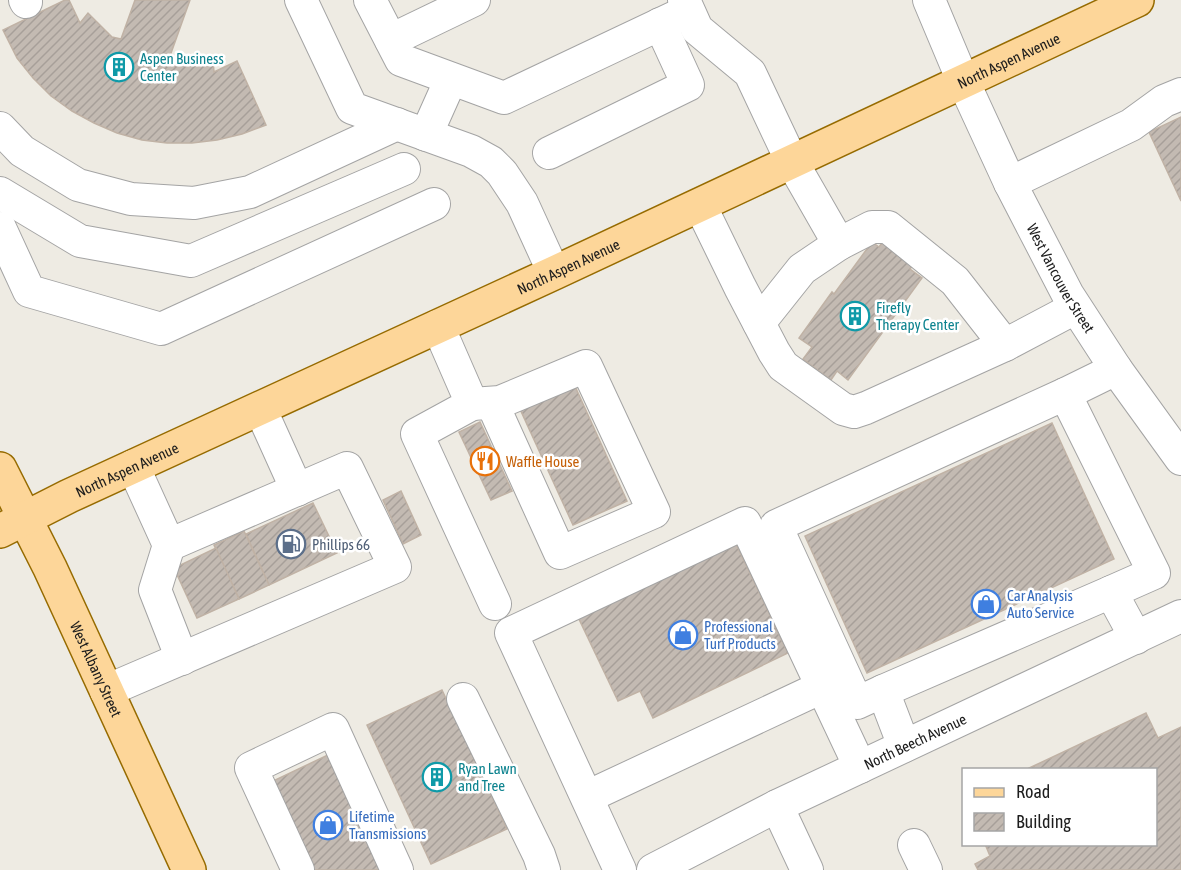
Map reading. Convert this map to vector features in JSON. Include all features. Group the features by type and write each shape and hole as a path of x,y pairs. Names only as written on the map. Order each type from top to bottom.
{"main road":[{"name":"North Aspen Avenue","path":"12,525 133,466 554,273 1137,0"},
{"name":"West Albany Street","path":"0,469 12,525 50,568 189,870"}],"street":[{"path":"301,0 352,108 471,151 490,162 502,172 522,203 554,273"},
{"path":"370,0 401,60 504,98 660,24 686,5 697,29 750,73 792,162 838,244"},
{"path":"391,40 474,0"},
{"name":"West Vancouver Street","path":"929,0 1010,183 1071,300 1116,369 1181,459"},
{"path":"549,153 688,85 660,24"},
{"path":"426,135 451,79"},
{"path":"1010,183 1131,125 1164,101 1181,94"},
{"path":"0,128 22,151 78,185 131,199 194,203 250,192 397,124"},
{"path":"0,193 80,241 191,261 404,170"},
{"path":"0,228 28,291 161,329 434,204"},
{"path":"700,205 783,366 843,409 854,412 866,408 1071,300"},
{"path":"759,323 802,269 838,244 872,227 888,227 955,281 999,338"},
{"path":"438,326 482,403 560,553 654,512 586,366 500,402 482,403 417,434 495,604"},
{"path":"1065,394 1154,573 857,703 776,526 1116,369"},
{"path":"260,408 297,490"},
{"path":"133,466 169,545 155,590 182,658"},
{"path":"106,692 395,567 347,468 169,545"},
{"path":"620,870 511,633 745,523 860,767"},
{"path":"1111,592 1136,638"},
{"name":"North Beech Avenue","path":"653,870 777,806 1181,616"},
{"path":"587,797 822,687"},
{"path":"883,691 904,746"},
{"path":"463,699 539,855 544,870"},
{"path":"298,870 251,768 333,729 397,870"},
{"path":"777,806 807,870"}],"building":[{"name":"Aspen Business Center","path":"69,0 80,23 88,13 112,37 121,39 135,0 190,0 170,56 181,62 213,59 214,72 237,61 266,125 217,140 167,143 142,140 117,133 72,111 51,96 33,78 17,58 3,30"},
{"path":"1181,117 1181,201 1149,132"},
{"name":"Firefly Therapy Center","path":"884,240 915,262 910,269 922,278 848,380 837,371 831,380 803,359 812,347 799,338 872,242 879,247"},
{"path":"574,384 627,501 573,525 520,409"},
{"name":"Waffle House","path":"480,422 512,491 491,500 459,432"},
{"path":"1052,423 1114,559 867,673 805,536"},
{"path":"401,491 421,535 403,544 383,500"},
{"name":"Phillips 66","path":"313,503 337,553 269,585 246,534"},
{"path":"244,531 269,585 239,599 214,545"},
{"name":"Professional Turf Products","path":"735,542 788,653 653,718 640,691 618,701 578,617"},
{"path":"216,548 239,599 197,618 174,568"},
{"name":"Ryan Lawn and Tree","path":"442,690 507,829 431,864 367,725"},
{"path":"1146,713 1158,738 1181,727 1181,870 978,870 975,864 990,856 986,846 1157,846 1157,768 1029,768"},
{"name":"Lifetime Transmissions","path":"330,754 384,870 314,870 273,781"}],"place":[{"name":"Aspen Business Center","path":"119,67"},
{"name":"Firefly Therapy Center","path":"855,316"},
{"name":"Waffle House","path":"485,461"},
{"name":"Phillips 66","path":"291,544"},
{"name":"Car Analysis Auto Service","path":"986,604"},
{"name":"Professional Turf Products","path":"683,635"},
{"name":"Ryan Lawn and Tree","path":"437,777"},
{"name":"Lifetime Transmissions","path":"328,825"}]}
